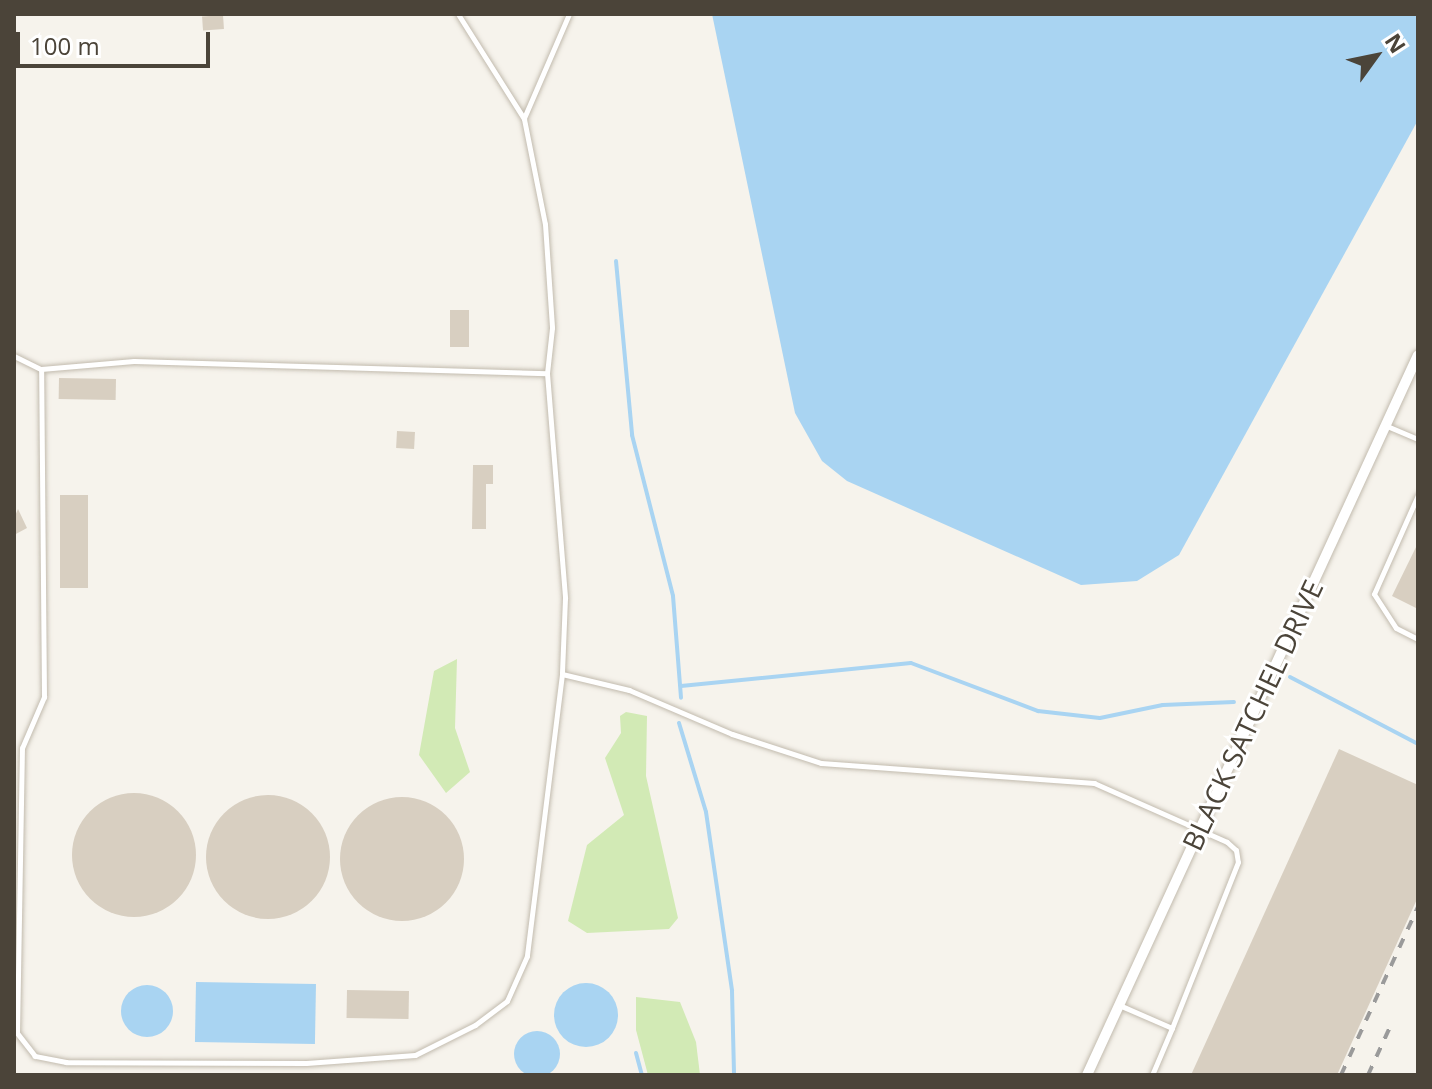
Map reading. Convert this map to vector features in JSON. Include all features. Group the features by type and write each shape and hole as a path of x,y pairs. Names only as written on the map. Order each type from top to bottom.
{"street":[{"name":"BLACK SATCHEL DRIVE","path":"1087,1075 1418,355"}],"lane":[{"path":"41,369 44,697 22,748 17,818 17,1033 35,1056 66,1062 306,1063 415,1055 475,1025 507,1001 527,956 562,674 565,598 547,373 552,328 545,224 524,119 458,14"},
{"path":"524,119 569,14"},
{"path":"14,356 41,369 134,361 547,373"},
{"path":"1386,425 1418,439"},
{"path":"1418,495 1374,594 1396,628 1418,639"},
{"path":"562,674 629,690 732,734 821,763 1094,783 1201,827 1236,850 1238,862 1152,1075"},
{"path":"1119,1005 1172,1028"}],"green space":[{"path":"457,659 455,728 470,772 446,793 419,755 434,671"},
{"path":"626,712 647,716 646,776 678,918 669,929 587,933 568,921 587,845 624,815 605,758 621,733 620,716"},
{"path":"636,997 680,1002 696,1042 700,1075 648,1075 636,1030"}],"water":[{"path":"712,14 1418,14 1418,120 1179,555 1137,581 1081,585 847,481 822,461 795,413"},
{"path":"196,982 316,984 315,1044 195,1042"},
{"path":"586,983 598,985 609,992 616,1003 616,1027 609,1038 598,1045 586,1047 574,1045 563,1038 556,1027 554,1015 556,1003 563,992 574,985"},
{"path":"147,985 165,993 173,1011 165,1029 147,1037 129,1029 121,1011 129,993"},
{"path":"537,1031 553,1038 560,1054 553,1070 537,1077 521,1070 514,1054 521,1038"}],"building":[{"path":"223,15 224,29 203,30 202,16"},
{"path":"450,310 469,310 469,347 450,347"},
{"path":"59,378 116,379 116,400 59,399"},
{"path":"397,431 415,432 414,449 396,448"},
{"path":"473,465 493,465 493,484 486,484 486,529 472,529"},
{"path":"60,495 88,495 88,588 60,588"},
{"path":"18,509 27,528 14,535 14,518"},
{"path":"1418,543 1418,609 1392,596"},
{"path":"1339,749 1418,785 1418,897 1337,1075 1191,1075"},
{"path":"134,793 158,798 178,811 191,831 196,855 191,879 178,899 158,912 134,917 110,912 90,899 77,879 72,855 77,831 90,811 110,798"},
{"path":"268,795 292,800 312,813 325,833 330,857 325,881 312,901 292,914 268,919 244,914 224,901 211,881 206,857 211,833 224,813 244,800"},
{"path":"402,797 426,802 446,815 459,835 464,859 459,883 446,903 426,916 402,921 378,916 358,903 345,883 340,859 345,835 358,815 378,802"},
{"path":"347,990 409,991 409,1019 347,1018"}],"waterway":[{"path":"616,261 632,435 673,596 681,698"},
{"path":"681,686 911,663 1038,711 1100,718 1163,705 1234,702"},
{"path":"1290,677 1418,744"},
{"path":"679,723 706,812 732,991 734,1075"},
{"path":"636,1053 642,1075"}],"railway":[{"path":"1341,1075 1418,907"},
{"path":"1368,1075 1390,1027"}]}
